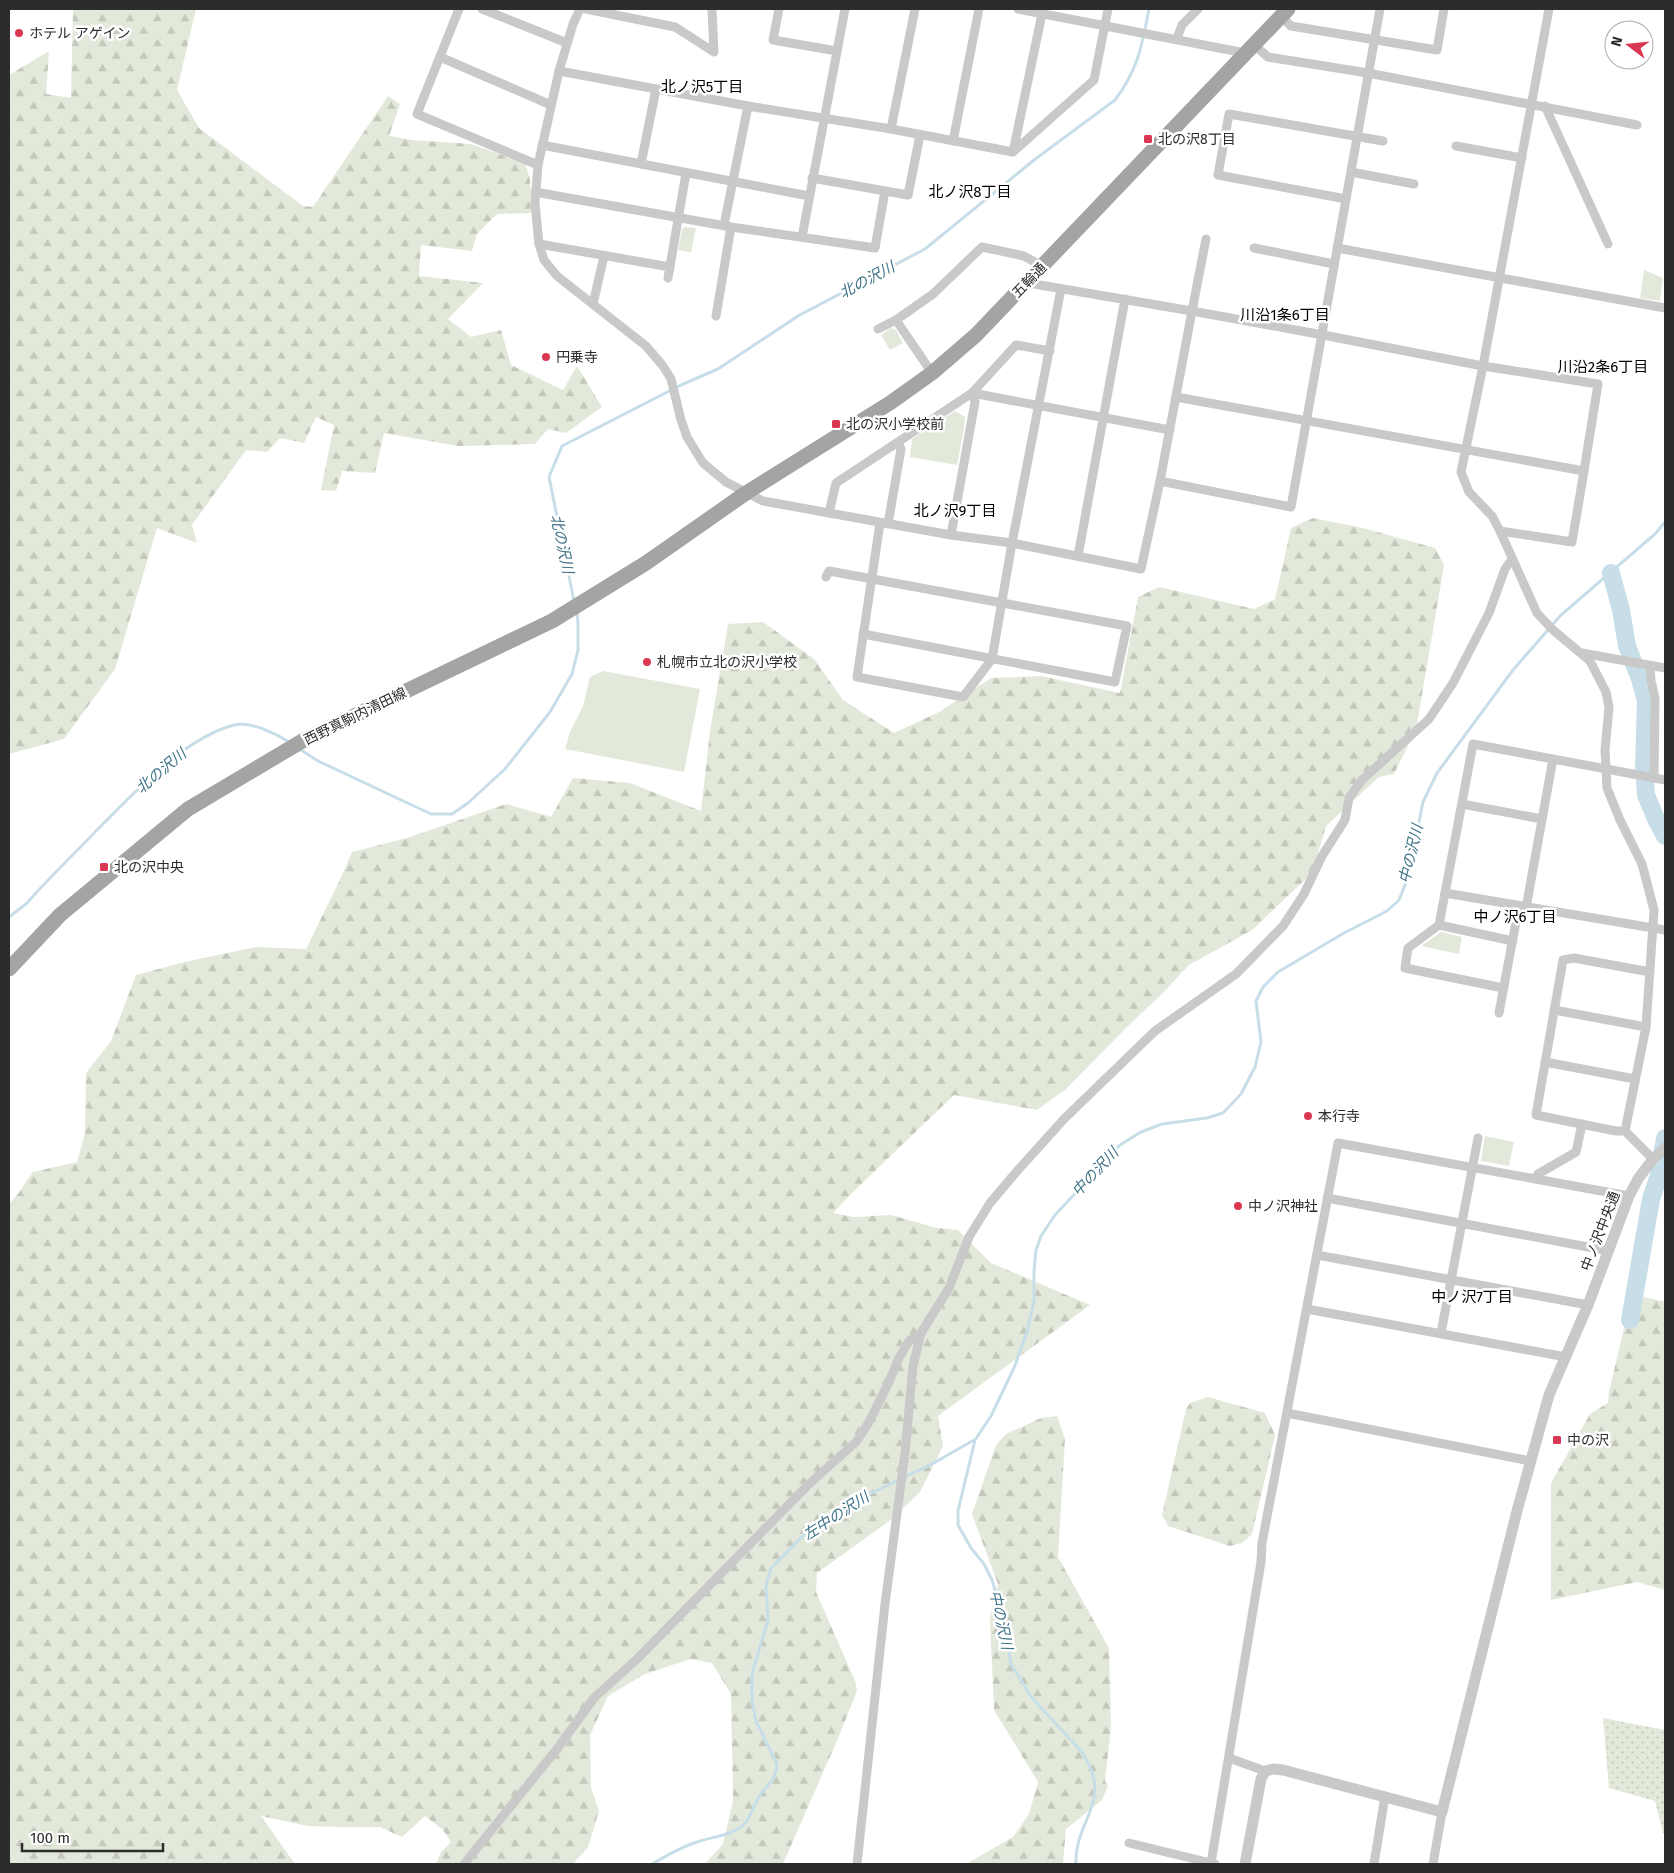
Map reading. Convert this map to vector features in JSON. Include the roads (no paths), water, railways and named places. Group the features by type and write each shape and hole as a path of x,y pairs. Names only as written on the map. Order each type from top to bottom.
{"main road":[{"name":"五輪通","path":"731,504 932,373 976,335 1285,12"},
{"name":"西野真駒内清田線","path":"9,969 60,915 188,808 304,740 569,611 646,563 731,504"}],"street":[{"path":"459,9 417,114 538,166"},
{"path":"482,9 567,43"},
{"path":"580,9 559,71 538,166 535,192 540,244 544,260 557,276 646,346 671,379 687,437 703,463 726,482 764,502 951,535 1012,543 1141,569 1160,481 1206,239"},
{"path":"586,9 675,27 714,52 712,9"},
{"path":"779,9 773,40 837,51"},
{"path":"802,237 845,9"},
{"path":"891,129 915,9"},
{"path":"953,141 979,9"},
{"path":"1018,9 1128,31 1249,49 1268,57 1368,73 1637,125"},
{"path":"1013,152 1094,80 1108,9"},
{"path":"1176,38 1182,24 1198,9"},
{"path":"1160,481 1291,507 1380,9"},
{"path":"1285,12 1292,26 1437,50 1444,9"},
{"path":"1549,9 1483,366 1461,472 1469,492 1492,516 1537,613 1553,630 1582,653 1590,662 1606,692 1609,707 1605,750 1608,788 1620,820 1642,864 1654,910 1646,1027 1625,1131"},
{"path":"1013,152 1042,14"},
{"path":"440,57 551,105"},
{"path":"559,71 1013,152"},
{"path":"641,164 656,89"},
{"path":"716,316 733,181 748,106"},
{"path":"1544,106 1608,244"},
{"path":"1346,199 1218,175 1229,114 1383,141"},
{"path":"812,178 908,195 920,135"},
{"path":"542,145 809,196"},
{"path":"1456,146 1522,158"},
{"path":"1351,172 1414,184"},
{"path":"668,278 686,173"},
{"path":"535,192 678,218 874,248 885,191"},
{"path":"540,244 670,267"},
{"path":"878,329 896,320 933,294 982,247 1024,256 1042,266"},
{"path":"1254,248 1334,264"},
{"path":"1337,248 1665,308"},
{"path":"593,304 604,256"},
{"path":"1029,280 1034,284 1061,289 1323,335 1483,366 1598,384 1572,542 1500,531"},
{"path":"898,442 901,449 872,580 857,677 963,697 992,659 1012,543 1061,289"},
{"path":"1078,556 1125,299"},
{"path":"896,320 932,373"},
{"path":"829,513 836,483 972,393 1016,345 1050,351"},
{"path":"972,393 1038,407 1170,430"},
{"path":"951,535 975,402 972,393"},
{"path":"1176,397 1584,471"},
{"path":"857,1864 885,1604 905,1452 913,1366 921,1333 949,1288 969,1237 990,1202 1064,1119 1155,1031 1236,974 1283,926 1304,894 1322,856 1345,820 1349,798 1362,780 1429,719 1453,683 1489,613 1505,569 1512,560"},
{"path":"826,577 829,571 1127,626 1115,682 863,634"},
{"path":"1582,653 1665,668"},
{"path":"1647,665 1656,698 1656,725 1648,776"},
{"path":"1656,725 1665,727"},
{"path":"1503,988 1405,968 1408,948 1439,926 1473,744 1665,780"},
{"path":"1498,1013 1513,940 1523,907 1553,759"},
{"path":"1462,804 1542,819"},
{"path":"1445,893 1665,930"},
{"path":"1439,926 1513,940"},
{"path":"1650,972 1574,958 1563,960 1536,1115 1625,1131 1653,1159"},
{"path":"1554,1010 1646,1027"},
{"path":"1545,1062 1635,1079"},
{"path":"1536,1179 1538,1174 1576,1152 1582,1124"},
{"path":"1441,1333 1478,1138"},
{"path":"1130,1843 1213,1864 1261,1562 1262,1543 1338,1143 1629,1196"},
{"name":"中ノ沢中央通","path":"1442,1812 1530,1461 1549,1395 1577,1333 1629,1196 1638,1179 1653,1159 1665,1148"},
{"path":"1327,1198 1608,1251"},
{"path":"1317,1255 1588,1305"},
{"path":"1307,1310 1566,1357"},
{"path":"464,1864 557,1749 594,1698 637,1659 808,1485 856,1442 868,1424 909,1341 921,1333"},
{"path":"1287,1413 1530,1461"},
{"path":"1229,1758 1265,1771 1283,1770 1442,1812 1433,1864"},
{"path":"1245,1864 1260,1779 1265,1771"},
{"path":"1374,1864 1385,1796"}],"waterway":[{"name":"北の沢川","path":"574,601 549,477 562,446 681,385 718,369 798,316 925,249 1034,160 1115,100 1134,68 1149,9"},
{"name":"中の沢川","path":"1076,1864 1077,1848 1094,1798 1095,1785 1091,1770 1082,1752 1032,1698 1011,1664 1003,1617 992,1580 984,1564 971,1548 958,1525 958,1511 975,1440 991,1416 1014,1368 1027,1332 1034,1301 1036,1250 1041,1236 1055,1215 1120,1145 1141,1132 1162,1124 1207,1118 1223,1113 1241,1094 1255,1067 1261,1042 1256,1001 1263,987 1278,972 1344,933 1387,911 1399,900 1407,880 1423,802 1437,773 1513,670 1561,615 1655,534 1665,522"},
{"path":"1611,573 1621,610 1627,646 1640,679 1646,701 1644,766 1646,795 1665,836"},
{"name":"北の沢川","path":"298,748 318,761 431,814 452,814 468,803 505,769 550,712 572,674 578,650 577,612"},
{"name":"北の沢川","path":"9,917 26,904 112,815 161,768 197,742 215,732 241,724 264,729 291,743"},
{"path":"1630,1320 1651,1199 1659,1175 1665,1138"},
{"name":"左中の沢川","path":"904,1477 932,1464 974,1440"},
{"name":"左中の沢川","path":"652,1864 688,1845 730,1833 741,1827 747,1821 757,1800 775,1774 777,1764 756,1721 752,1701 752,1674 768,1620 766,1585 771,1568 806,1533 869,1494 899,1480"}],"place":[{"name":"ホテル アゲイン","path":"19,33"},
{"name":"北の沢8丁目","path":"1148,139"},
{"name":"円乗寺","path":"546,357"},
{"name":"北の沢小学校前","path":"836,424"},
{"name":"札幌市立北の沢小学校","path":"647,662"},
{"name":"北の沢中央","path":"104,867"},
{"name":"本行寺","path":"1308,1116"},
{"name":"中ノ沢神社","path":"1238,1206"},
{"name":"中の沢","path":"1557,1440"}],"district":[{"name":"北ノ沢5丁目","path":"702,87"},
{"name":"北ノ沢8丁目","path":"970,192"},
{"name":"川沿1条6丁目","path":"1285,315"},
{"name":"川沿2条6丁目","path":"1603,367"},
{"name":"北ノ沢9丁目","path":"955,511"},
{"name":"中ノ沢6丁目","path":"1515,917"},
{"name":"中ノ沢7丁目","path":"1472,1297"}]}
